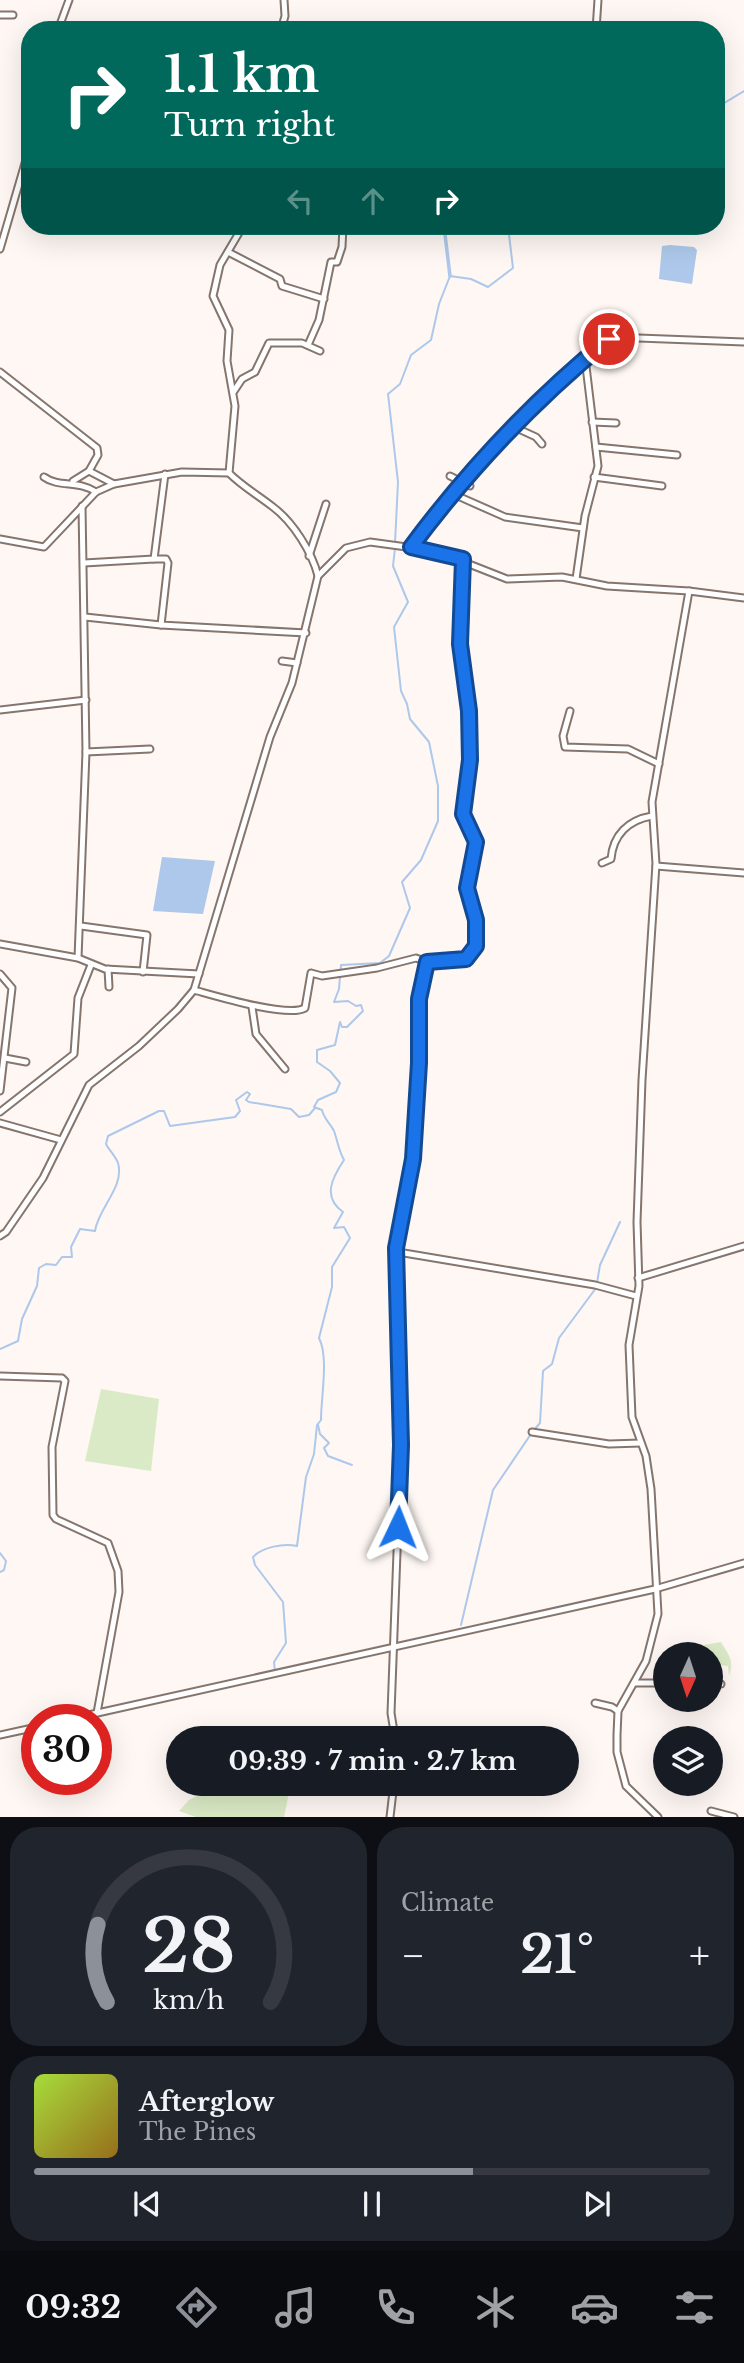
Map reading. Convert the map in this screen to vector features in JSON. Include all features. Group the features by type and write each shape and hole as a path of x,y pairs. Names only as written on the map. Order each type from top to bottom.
{"street":[{"path":"61,21 69,0"},
{"path":"284,0 284,21"},
{"path":"597,21 598,0"},
{"path":"0,15 13,15"},
{"path":"0,249 21,177"},
{"path":"238,235 217,273 213,296 229,330 227,361 234,391 229,473 241,486 285,517 318,576"},
{"path":"308,345 320,320 331,262 337,262 343,235"},
{"path":"228,252 280,279 282,286 324,299"},
{"path":"411,547 451,493 544,392 612,337 744,342"},
{"path":"234,391 240,381 255,372 270,343 308,345 320,351"},
{"path":"576,579 583,528 598,466 585,358"},
{"path":"0,372 97,448 98,455 89,471 76,480 63,483"},
{"path":"592,422 615,423"},
{"path":"512,426 536,437 542,444"},
{"path":"596,447 677,455"},
{"path":"89,471 114,484"},
{"path":"0,539 44,547 96,492 114,484 136,482 165,474 229,473"},
{"path":"154,559 165,474"},
{"path":"450,476 470,486"},
{"path":"594,477 662,486"},
{"path":"46,480 80,483 96,492"},
{"path":"451,493 505,517 583,528"},
{"path":"309,556 326,503"},
{"path":"78,958 86,752 82,506"},
{"path":"0,1236 6,1232 43,1178 89,1085 139,1046 194,990 270,737 306,633 318,576 331,559 359,542 395,545 463,559 507,579 576,579 607,586 689,591 744,598"},
{"path":"84,563 166,559 168,563 161,625"},
{"path":"194,990 236,999 252,1007 302,1010 311,973 322,976 377,968 416,958 427,962 466,959 476,946 476,920 467,888 476,842 463,814 470,760 469,711 460,644 463,559"},
{"path":"658,1817 626,1786 617,1752 618,1712 634,1683 654,1635 658,1614 651,1489 632,1417 629,1345 638,1278 637,1222 642,1080 656,866 652,816 689,591"},
{"path":"85,617 161,625 306,633"},
{"path":"282,661 297,663"},
{"path":"0,710 86,700"},
{"path":"570,710 563,736 565,747 628,749 659,764"},
{"path":"86,752 150,749"},
{"path":"602,863 611,859 620,832 637,820 652,816"},
{"path":"656,866 744,873"},
{"path":"81,926 147,935 143,972"},
{"path":"0,944 78,958 108,969 199,974"},
{"path":"393,1726 401,1445 398,1252 413,1159 419,1063 419,999 427,962"},
{"path":"0,1112 74,1054 78,998 91,965"},
{"path":"108,969 109,987"},
{"path":"0,974 12,988 0,1091"},
{"path":"252,1007 256,1034 285,1069"},
{"path":"5,1058 26,1062"},
{"path":"0,1123 61,1140"},
{"path":"638,1278 744,1246"},
{"path":"398,1252 596,1285 636,1296"},
{"path":"0,1376 62,1378 65,1381 52,1447 53,1514 56,1519 108,1543 118,1571 119,1592 113,1640 99,1704"},
{"path":"532,1432 610,1444 641,1443"},
{"path":"112,1710 656,1589 744,1563"},
{"path":"634,1683 653,1684"},
{"path":"595,1703 612,1707 618,1712"},
{"path":"0,1735 21,1730"},
{"path":"390,1817 392,1796"},
{"path":"711,1811 734,1817"}],"green space":[{"path":"101,1389 159,1399 151,1471 85,1461"},
{"path":"723,1645 731,1662 729,1676 728,1666 723,1665"},
{"path":"197,1796 288,1796 284,1817 196,1817 179,1811"}],"water":[{"path":"662,246 694,247 697,250 692,284 659,279"},
{"path":"162,857 215,861 203,914 153,911"}],"waterway":[{"path":"725,103 744,91"},
{"path":"445,235 450,276"},
{"path":"395,543 398,482 388,394 400,384 411,355 431,340 439,304 450,276 471,279 488,287 513,268 509,235"},
{"path":"275,1673 274,1662 286,1643 283,1602 255,1565 253,1557 274,1547 297,1546 306,1477 314,1454 317,1425 321,1420 324,1356 319,1338 332,1287 332,1267 350,1238 344,1227 334,1228 343,1212 331,1194 333,1180 344,1160 322,1110 314,1107 318,1100 336,1092 340,1083 330,1071 317,1062 317,1050 335,1045 340,1022 342,1027 347,1027 363,1011 361,1005 356,1006 348,1001 334,1002 339,989 341,965 380,963 389,956 410,908 402,882 421,860 438,821 438,786 429,742 410,719 401,691 394,627 408,602 393,566 395,548"},
{"path":"0,1349 18,1341 22,1319 37,1286 39,1268 46,1264 56,1265 62,1257 72,1257 71,1247 80,1229 95,1231 118,1181 117,1161 106,1144 108,1136 159,1111 164,1111 170,1126 235,1117 240,1111 236,1100 247,1092 250,1094 246,1100 249,1102 291,1109 299,1117 309,1115 315,1108"},
{"path":"597,1283 600,1265 620,1222"},
{"path":"534,1430 540,1423 543,1371 552,1364 559,1338 596,1288"},
{"path":"318,1425 320,1434 329,1443 324,1448 328,1456 352,1465"},
{"path":"461,1625 493,1490 531,1434"},
{"path":"0,1553 6,1561 4,1570 0,1572"}],"route":[{"path":"398,1527 401,1445 396,1248 413,1159 419,1063 419,999 427,962 466,959 473,954 476,946 476,920 467,888 476,842 463,814 470,760 469,711 460,644 463,559 447,553 411,547 451,493 544,392 609,339"}]}
